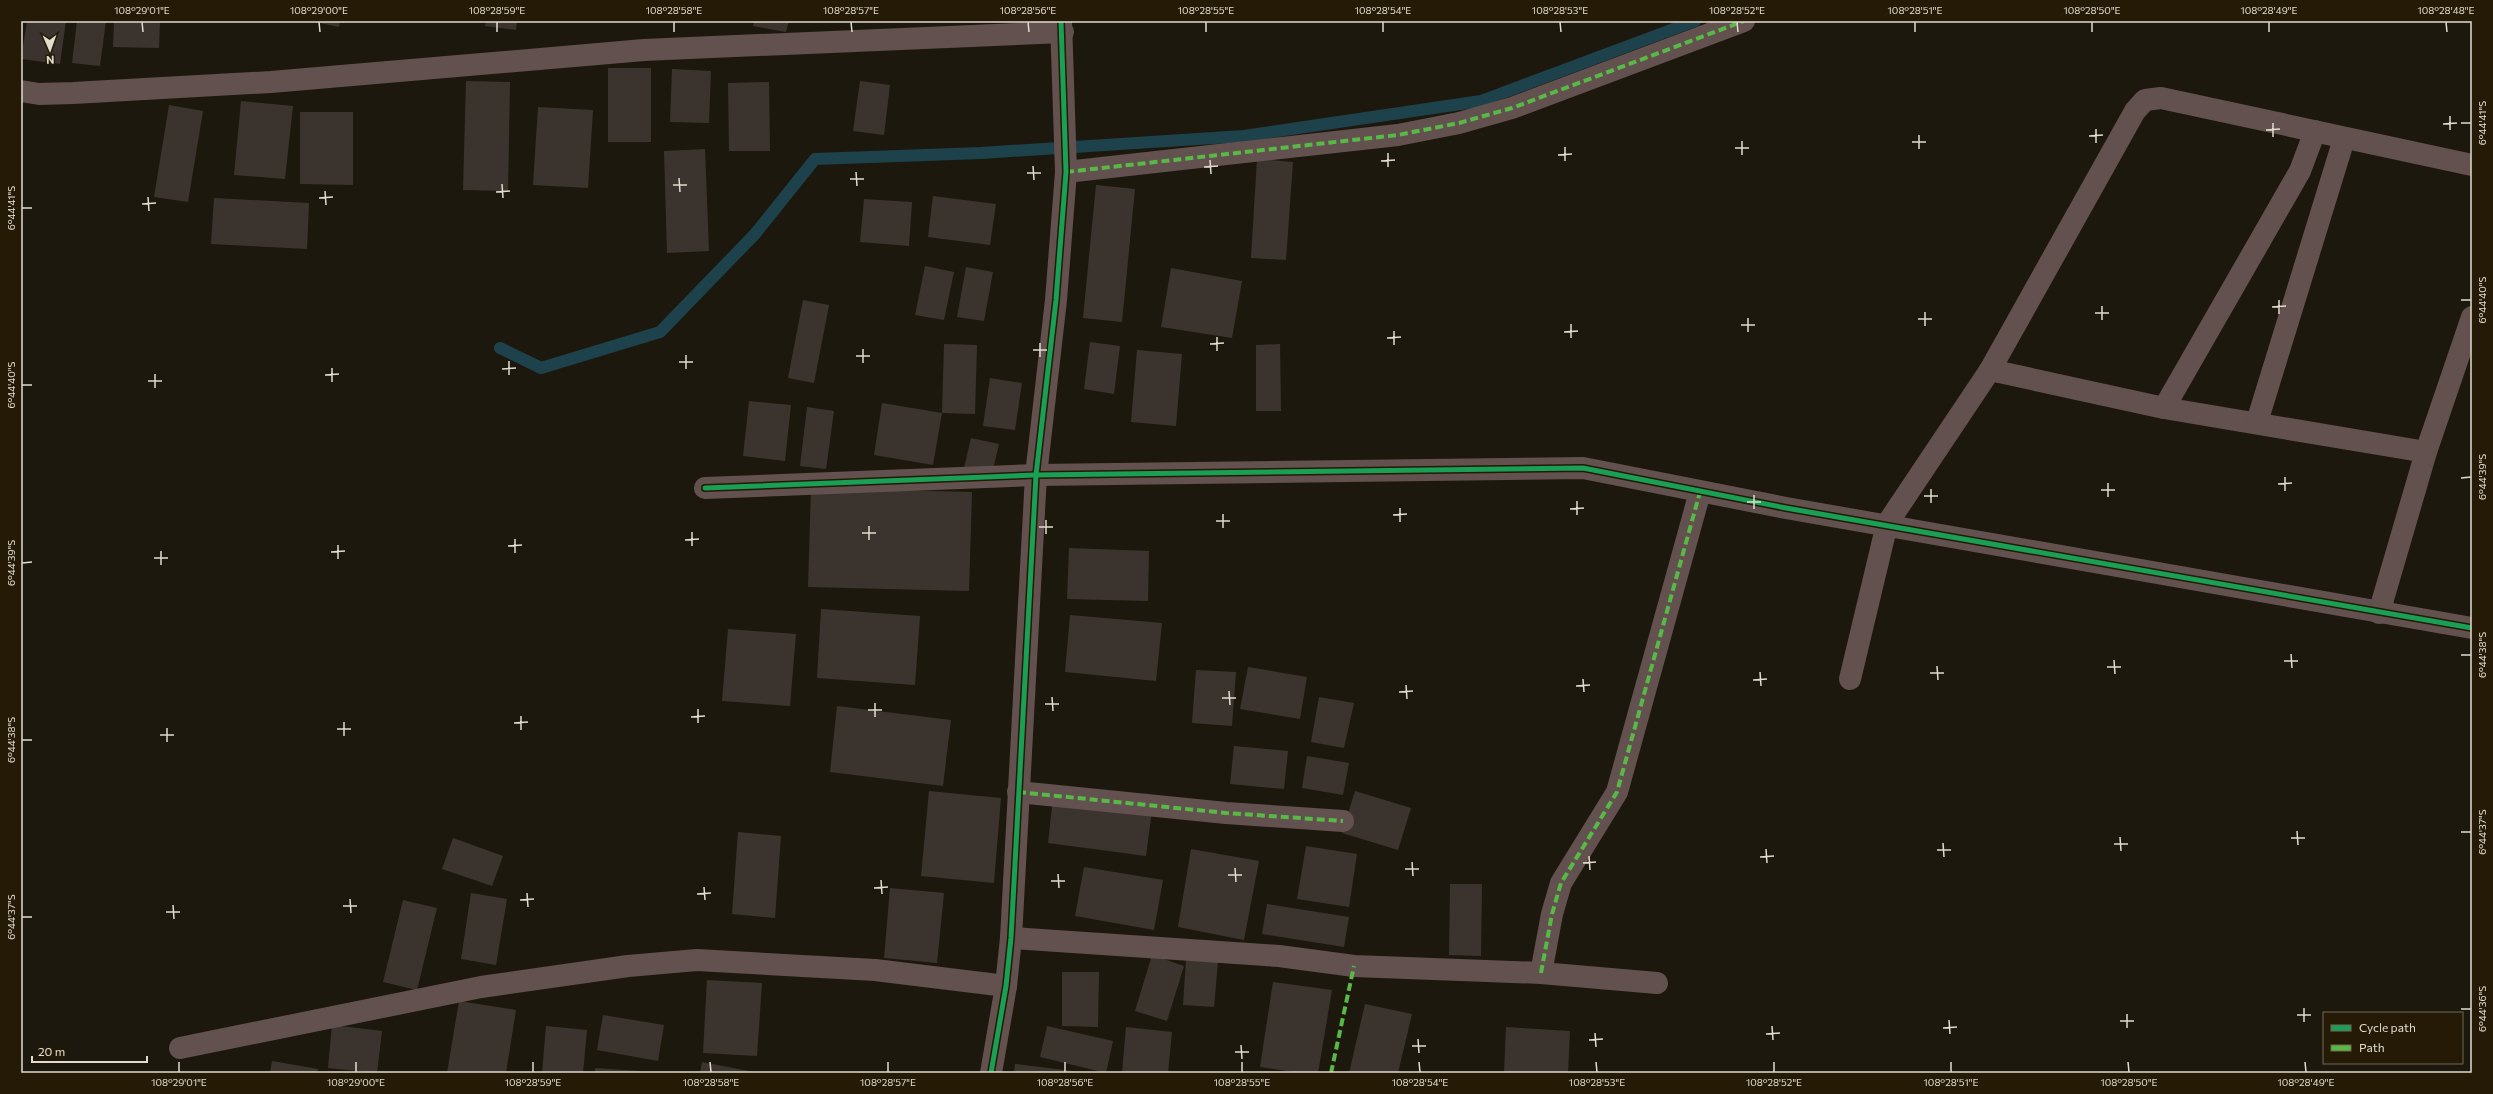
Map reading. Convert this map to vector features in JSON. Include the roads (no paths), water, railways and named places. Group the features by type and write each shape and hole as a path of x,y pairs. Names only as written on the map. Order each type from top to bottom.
{"street":[{"path":"1066,166 1398,135 1459,123 1512,108 1744,21"},
{"path":"21,91 39,94 73,93 271,82 644,50 1062,27 1066,166 1056,300 1036,475 1018,792 1012,938 1006,986 991,1073"},
{"path":"1850,679 1887,524 1990,370 2135,111 2145,100 2161,98 2315,131 2344,139 2472,165"},
{"path":"2164,408 2300,171 2315,131"},
{"path":"2257,422 2344,139"},
{"path":"2307,155 2336,161"},
{"path":"2379,613 2426,452 2472,317"},
{"path":"1990,370 2164,408 2257,422 2426,452"},
{"path":"705,488 1036,475 1583,468 1700,492 1887,524 2379,613 2472,628"},
{"path":"1541,974 1552,914 1561,883 1617,792 1700,492"},
{"path":"1018,792 1226,813 1343,821"},
{"path":"1012,938 1279,956 1354,966 1541,974 1657,984"},
{"path":"180,1048 481,987 628,966 697,960 875,970 1006,986"}],"waterway":[{"path":"500,348 541,368 660,332 755,234 815,159 981,153 1244,136 1481,101 1695,21"}]}
